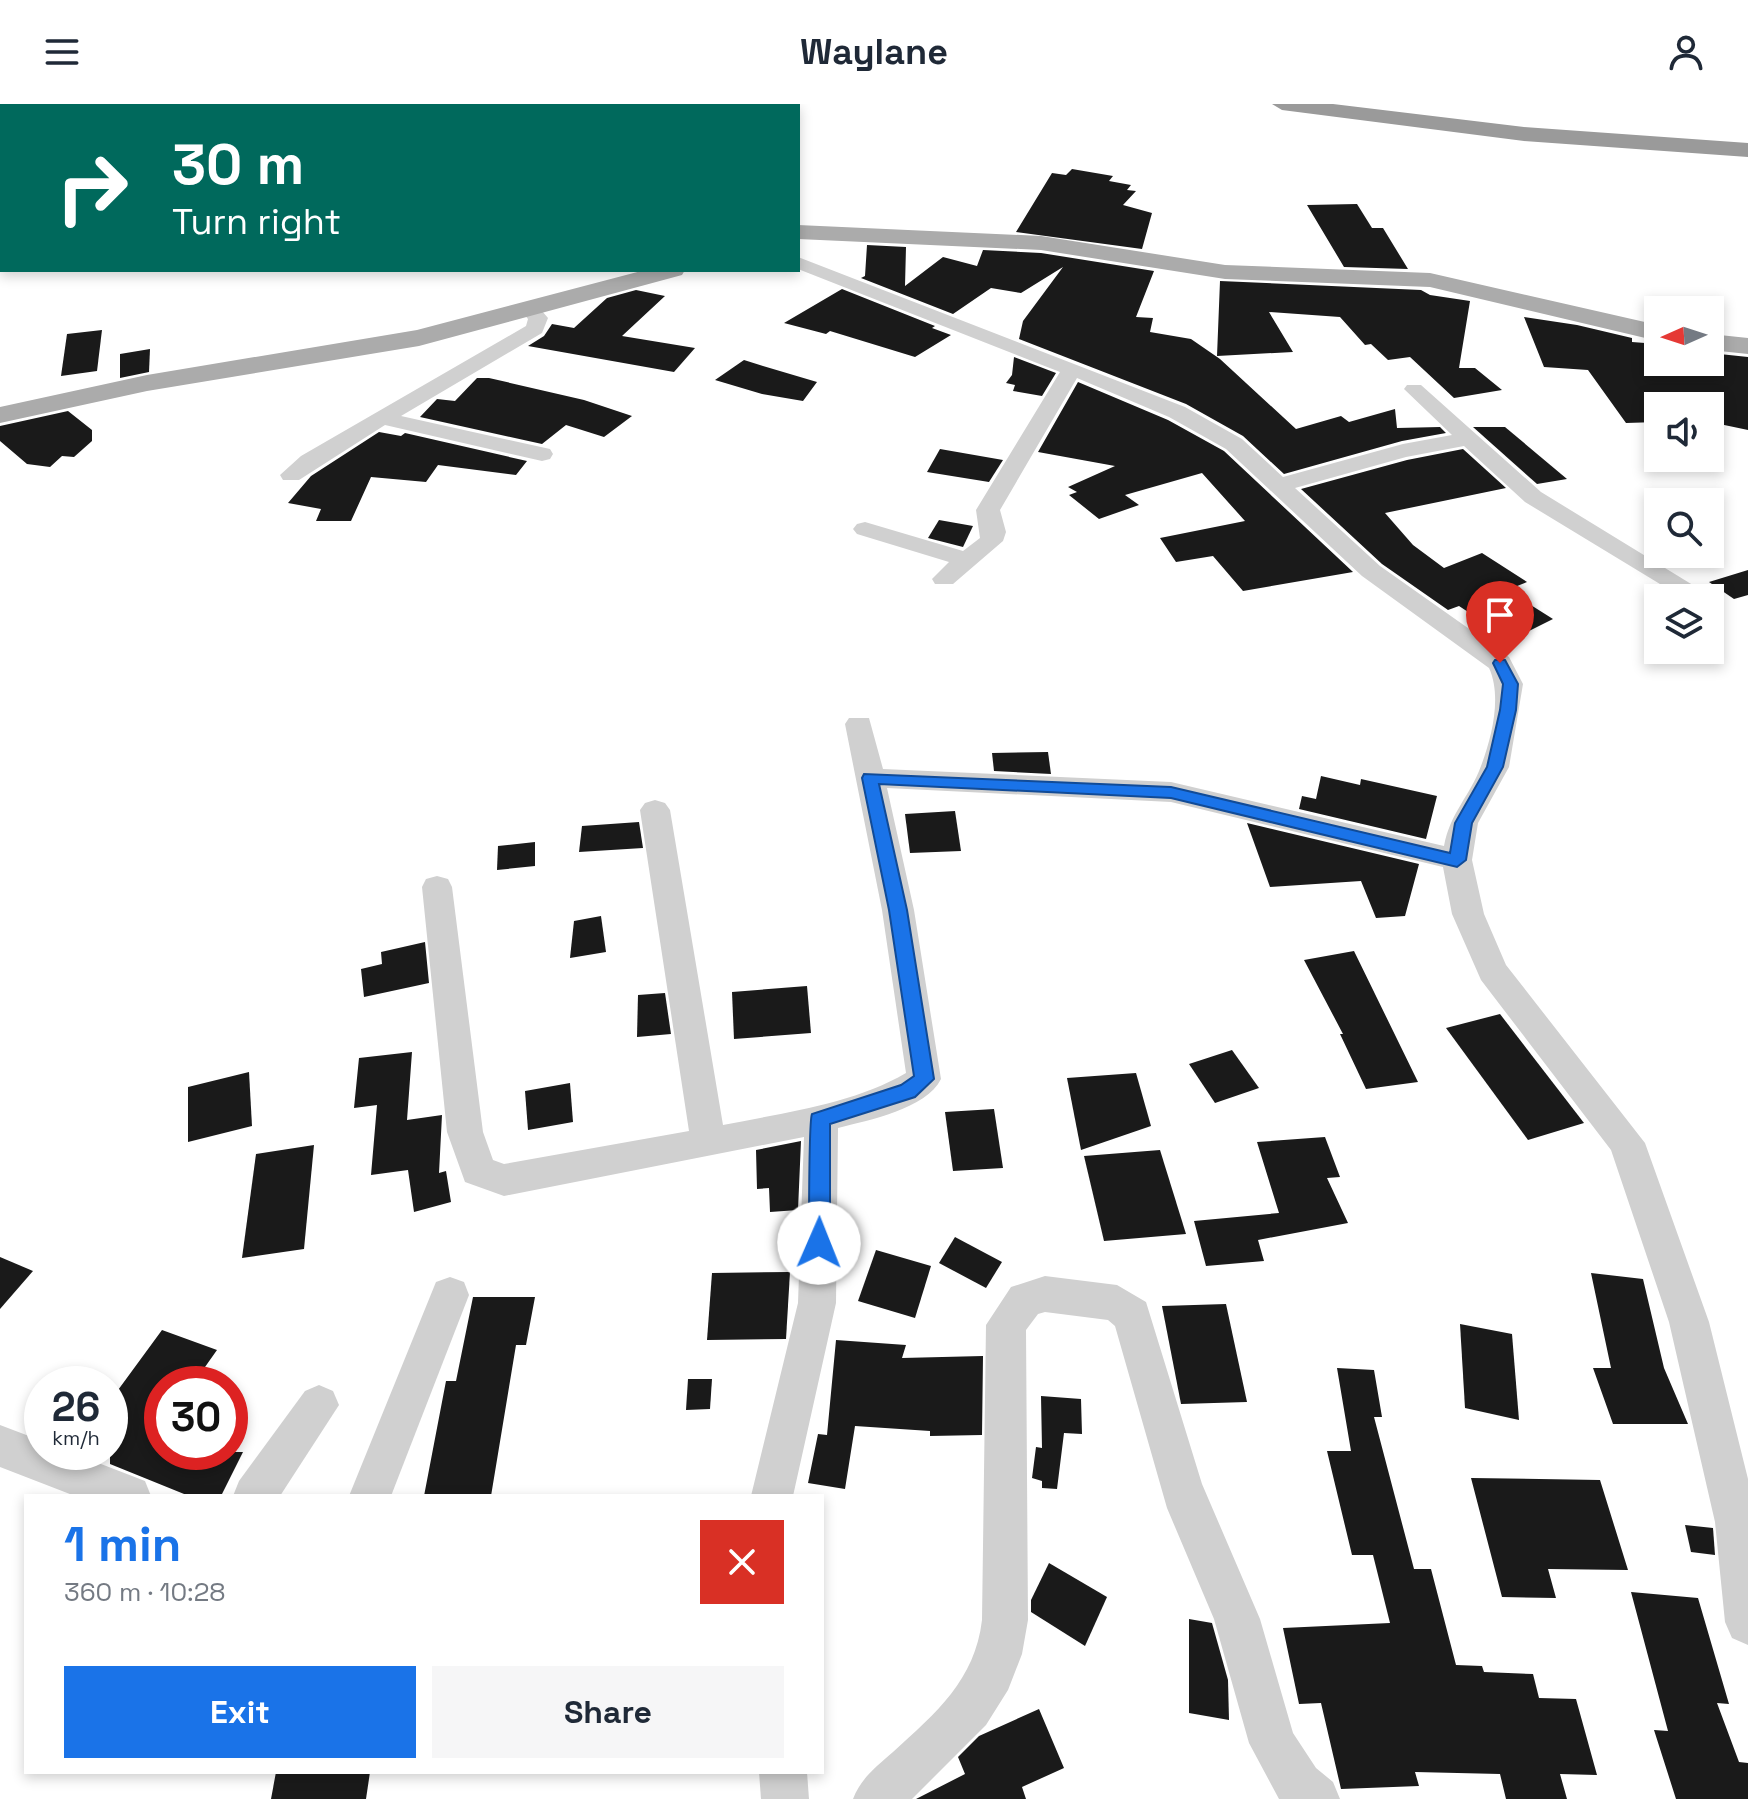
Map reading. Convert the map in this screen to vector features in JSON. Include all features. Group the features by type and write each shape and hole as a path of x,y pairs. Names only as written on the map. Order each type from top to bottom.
{"highway":[{"path":"1282,104 1524,134 1748,150"},
{"path":"1346,104 1521,124 1748,139"}],"main road":[{"path":"804,234 1041,243 1225,272 1430,280 1644,330"},
{"path":"0,415 147,383 419,338 665,272"},
{"path":"1724,343 1748,346"}],"street":[{"path":"800,264 1177,412 1234,444 1371,571 1500,663 1510,684 1508,710 1495,767 1463,823 1457,860 1468,914 1492,971 1627,1143 1689,1322 1737,1522 1748,1622"},
{"path":"291,475 309,461 535,329 538,318 529,308"},
{"path":"944,579 991,541 994,532 988,510 1072,369"},
{"path":"1414,389 1450,418 1467,439 1533,497 1678,584"},
{"path":"382,418 542,454"},
{"path":"1280,485 1403,451 1467,439"},
{"path":"865,529 967,560"},
{"path":"437,887 465,1132 478,1171 504,1180 819,1120 908,1091 924,1079 898,910 859,724"},
{"path":"870,778 1171,792 1457,860"},
{"path":"655,810 708,1141"},
{"path":"772,1494 817,1303 822,1139 819,1120"},
{"path":"877,1799 975,1700 992,1676 1001,1652 1005,1620 1006,1325 1025,1300 1045,1294 1117,1303 1132,1315 1189,1509 1238,1621 1268,1726 1287,1770 1306,1794 1316,1799"},
{"path":"371,1494 450,1295"},
{"path":"255,1494 319,1405"},
{"path":"0,1446 125,1494"},
{"path":"783,1774 785,1799"}],"building":[{"path":"1072,169 1113,176 1109,181 1131,185 1127,190 1136,191 1123,205 1152,213 1142,249 1016,232 1052,173 1066,175"},
{"path":"1357,204 1372,228 1383,228 1408,269 1344,267 1307,205"},
{"path":"867,245 906,247 905,286 943,257 977,266 983,250 1041,253 1154,271 1136,317 1153,318 1150,332 1191,339 1220,359 1296,429 1341,416 1349,422 1395,409 1397,428 1440,427 1446,433 1402,441 1284,474 1243,436 1186,404 1019,339 1023,321 1063,267 1021,293 991,288 953,314 861,278 865,276"},
{"path":"1220,281 1421,290 1430,295 1470,301 1459,368 1475,368 1502,390 1454,398 1410,357 1388,360 1371,344 1365,345 1340,317 1269,312 1293,352 1217,356"},
{"path":"842,289 951,335 915,357 830,331 826,334 784,323"},
{"path":"636,290 665,296 622,336 695,348 674,372 528,346 544,336 552,324 574,328 607,298"},
{"path":"1524,317 1577,325 1644,343 1644,376 1724,376 1724,354 1748,357 1748,430 1724,425 1724,392 1644,392 1644,422 1626,423 1588,370 1544,367"},
{"path":"102,330 97,371 61,376 67,334"},
{"path":"150,349 149,372 120,378 120,354"},
{"path":"1014,357 1056,373 1042,396 1013,391 1015,385 1006,383 1012,375"},
{"path":"744,360 817,382 803,401 762,394 715,380"},
{"path":"477,378 489,378 584,400 632,416 604,437 566,425 542,444 420,417 437,399 455,401"},
{"path":"1078,382 1168,420 1224,451 1353,572 1243,591 1213,556 1176,562 1160,538 1245,521 1202,473 1125,495 1139,505 1099,519 1069,495 1077,492 1068,487 1115,466 1038,452"},
{"path":"68,411 92,430 92,441 74,457 62,456 50,467 27,464 0,441 0,426"},
{"path":"1473,427 1505,427 1567,479 1537,484"},
{"path":"379,432 401,436 405,433 527,461 516,475 438,465 426,482 371,477 351,521 316,521 321,509 288,503 311,476"},
{"path":"940,449 1003,460 989,482 927,472"},
{"path":"1463,449 1506,488 1385,513 1413,545 1444,568 1482,553 1527,582 1507,590 1553,619 1511,640 1459,606 1448,610 1382,564 1301,489 1407,460"},
{"path":"939,520 973,526 963,547 928,538"},
{"path":"1748,570 1748,595 1734,599 1724,592 1724,584 1709,582"},
{"path":"1048,752 1051,774 994,771 992,753"},
{"path":"1321,776 1360,785 1361,779 1437,796 1426,839 1299,809 1302,796 1316,799"},
{"path":"955,811 961,851 910,853 905,814"},
{"path":"639,822 643,848 579,852 582,826"},
{"path":"1247,823 1419,864 1405,916 1376,918 1361,881 1270,887"},
{"path":"535,842 535,866 497,870 498,846"},
{"path":"601,916 606,952 570,958 574,921"},
{"path":"425,942 429,983 364,997 361,969 382,964 381,952"},
{"path":"1354,951 1418,1082 1366,1089 1340,1034 1343,1034 1304,960"},
{"path":"807,986 811,1033 734,1039 732,992"},
{"path":"665,993 671,1034 637,1037 638,995"},
{"path":"1500,1014 1584,1123 1528,1140 1446,1028"},
{"path":"1232,1050 1259,1088 1215,1103 1189,1064"},
{"path":"412,1052 407,1120 442,1115 439,1173 446,1171 451,1202 414,1212 408,1170 371,1175 377,1105 354,1108 359,1058"},
{"path":"249,1072 252,1126 188,1142 188,1087"},
{"path":"1136,1073 1151,1126 1081,1150 1067,1078"},
{"path":"570,1083 573,1122 528,1130 525,1091"},
{"path":"994,1109 1003,1168 953,1171 945,1112"},
{"path":"1325,1137 1340,1177 1327,1178 1348,1223 1258,1240 1264,1261 1206,1266 1194,1221 1279,1213 1257,1142"},
{"path":"801,1141 798,1210 770,1212 769,1188 757,1189 756,1150"},
{"path":"314,1145 304,1249 242,1258 256,1154"},
{"path":"1160,1150 1186,1234 1104,1241 1084,1156"},
{"path":"955,1237 1002,1262 986,1288 939,1263"},
{"path":"876,1250 931,1266 915,1318 858,1301"},
{"path":"0,1257 33,1271 0,1309"},
{"path":"790,1272 786,1339 707,1340 712,1273"},
{"path":"1591,1273 1643,1279 1664,1368 1688,1424 1613,1424 1593,1368 1611,1368"},
{"path":"473,1297 535,1297 526,1345 516,1345 491,1494 424,1494 446,1381 456,1381"},
{"path":"1226,1304 1247,1402 1181,1404 1162,1306"},
{"path":"1460,1324 1512,1334 1519,1420 1465,1408"},
{"path":"162,1330 217,1350 206,1366 144,1366 144,1470 234,1470 222,1494 184,1494 125,1470 128,1470 128,1376"},
{"path":"836,1340 906,1345 902,1358 983,1356 982,1435 930,1436 930,1431 855,1426 845,1489 808,1483 818,1434 827,1435"},
{"path":"1337,1368 1374,1370 1382,1417 1374,1417 1414,1569 1431,1569 1456,1665 1482,1666 1484,1672 1533,1674 1539,1698 1576,1699 1597,1775 1560,1774 1567,1799 1506,1799 1500,1774 1415,1772 1419,1786 1341,1789 1321,1703 1299,1704 1283,1628 1390,1623 1373,1555 1352,1555 1327,1451 1351,1451"},
{"path":"688,1379 712,1379 710,1409 686,1410"},
{"path":"1041,1396 1081,1399 1082,1434 1064,1433 1057,1489 1042,1488 1042,1481 1032,1478 1036,1447 1042,1448"},
{"path":"1471,1478 1600,1480 1628,1570 1548,1569 1556,1598 1502,1597"},
{"path":"1685,1525 1713,1528 1715,1555 1691,1552"},
{"path":"1049,1563 1107,1597 1085,1646 1031,1612 1031,1600"},
{"path":"1631,1592 1698,1598 1729,1704 1717,1703 1739,1762 1748,1763 1748,1799 1676,1799 1654,1730 1668,1731"},
{"path":"1189,1619 1212,1623 1228,1680 1229,1720 1189,1713"},
{"path":"1039,1709 1064,1768 1022,1787 1026,1799 916,1799 965,1774 958,1757 979,1736"},
{"path":"276,1774 370,1774 366,1799 271,1799"}],"route":[{"path":"819,1243 822,1139 819,1120 908,1091 924,1079 898,910 870,778 1171,792 1457,860 1463,823 1495,767 1508,710 1510,684 1500,663"}]}
